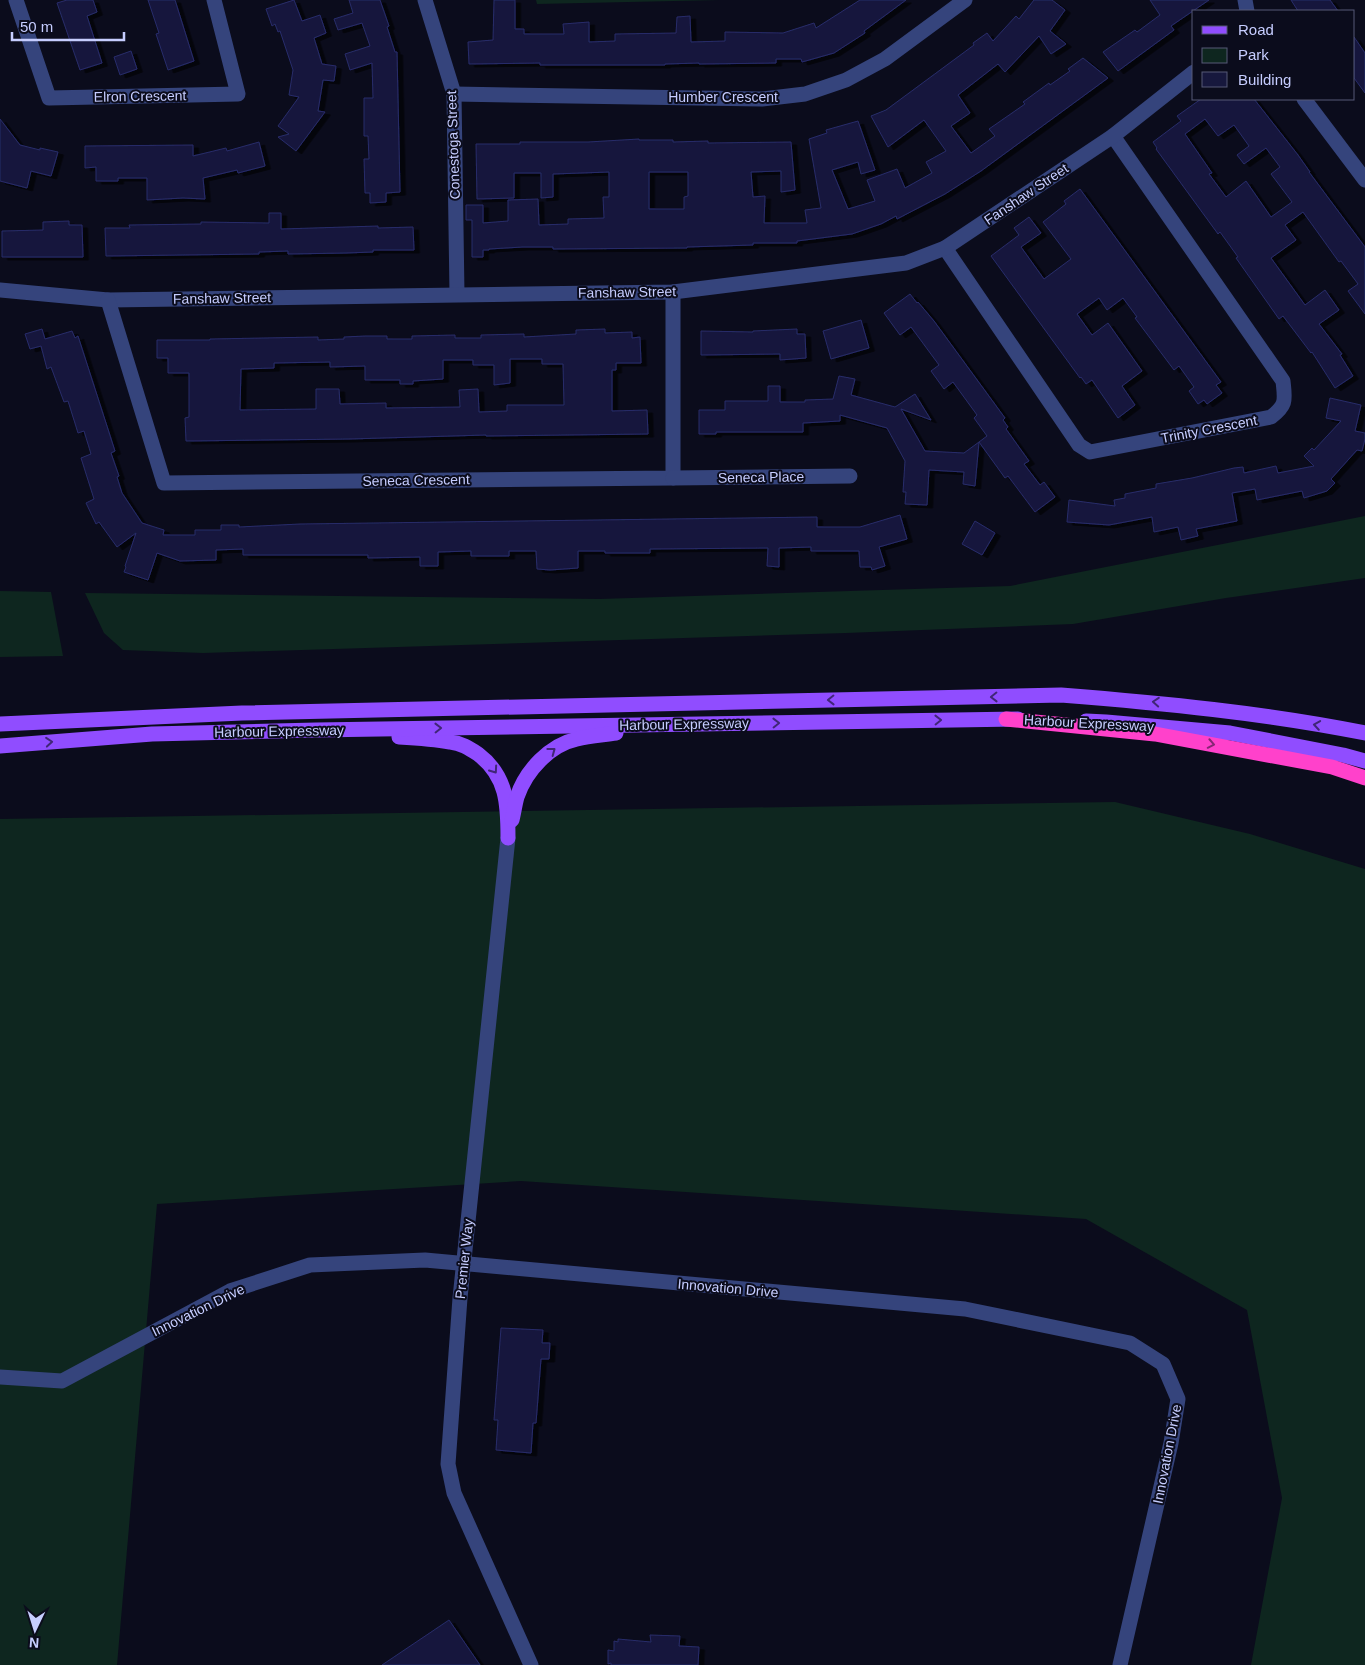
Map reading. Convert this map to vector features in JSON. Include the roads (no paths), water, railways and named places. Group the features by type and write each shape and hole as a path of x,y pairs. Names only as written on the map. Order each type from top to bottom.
{"highway":[{"path":"1006,719 1155,734 1332,767 1365,778"}],"main road":[{"name":"Harbour Expressway","path":"0,724 242,713 1061,695 1173,704 1267,716 1365,733"},
{"name":"Harbour Expressway","path":"0,746 152,734 1006,719 1106,722 1230,733 1365,760"},
{"path":"508,838 518,796 525,780 541,759 558,746 576,739 700,724"},
{"path":"316,730 450,742 467,746 489,763 500,779 508,812 508,838"}],"street":[{"name":"Elron Crescent","path":"16,0 48,98 238,94 214,0"},
{"name":"Conestoga Street","path":"425,0 454,94 457,294"},
{"name":"Humber Crescent","path":"454,94 762,100 805,94 846,80 885,59 965,0"},
{"name":"Fanshaw Street","path":"0,290 108,300 673,292 906,263 945,248 1113,136 1192,74"},
{"path":"1305,100 1365,180"},
{"name":"Trinity Crescent","path":"945,248 1079,445 1090,452 1271,417 1282,409 1284,396 1283,381 1113,136"},
{"path":"673,292 673,478"},
{"name":"Seneca Crescent","path":"108,300 164,483 673,478"},
{"name":"Seneca Place","path":"673,478 850,476"},
{"name":"Premier Way","path":"508,838 463,1264 448,1464 454,1493 531,1665"},
{"name":"Innovation Drive","path":"0,1377 62,1381 230,1291 310,1265 425,1260 965,1309 1130,1343 1163,1364 1178,1399 1171,1443 1120,1665"}]}
